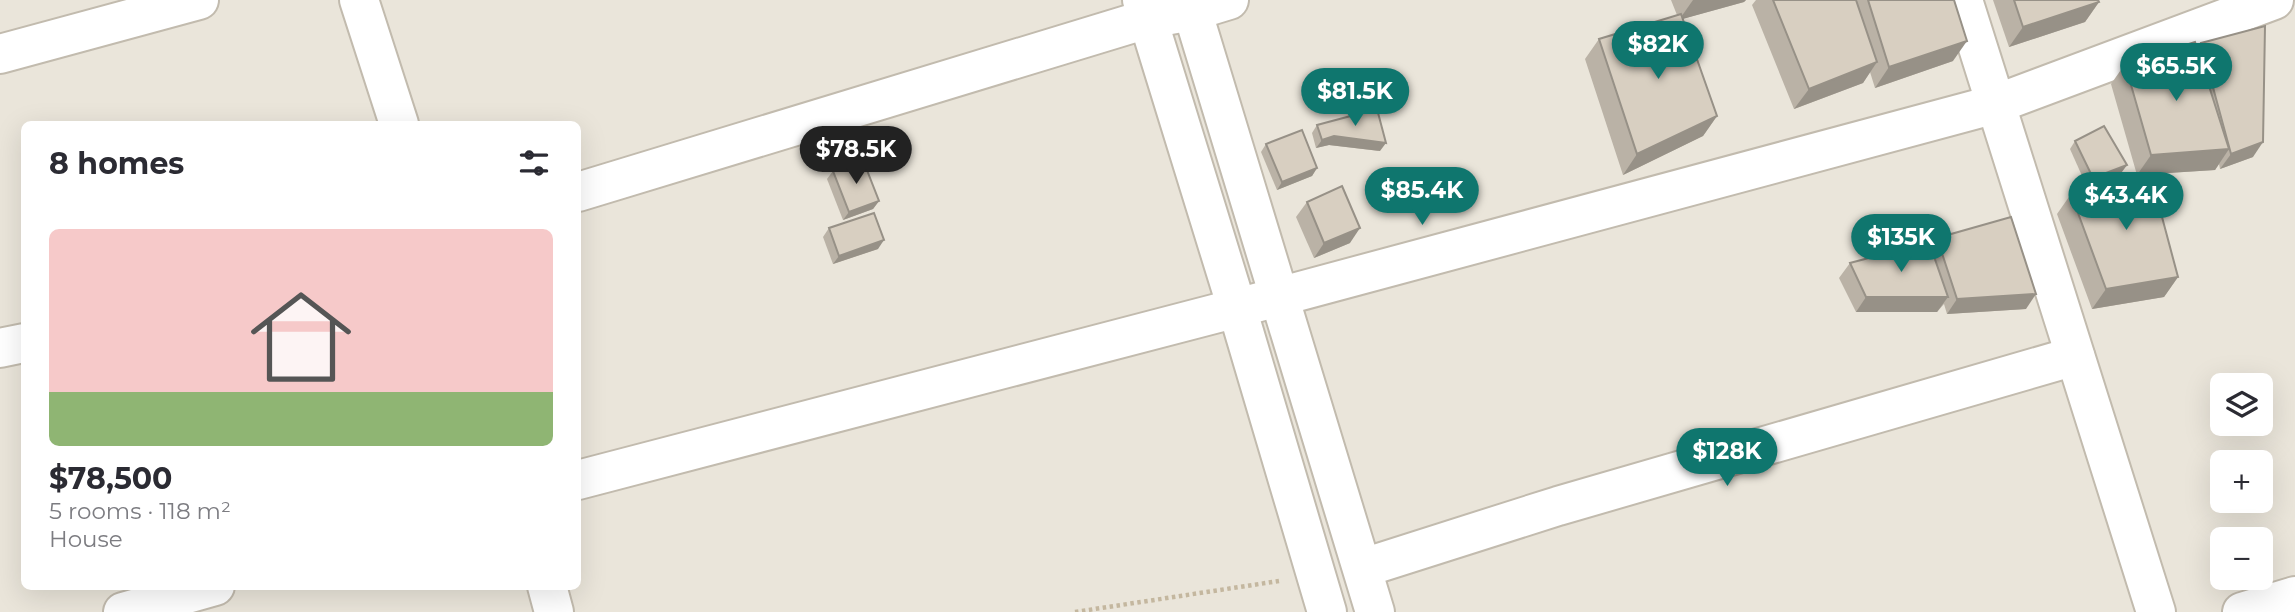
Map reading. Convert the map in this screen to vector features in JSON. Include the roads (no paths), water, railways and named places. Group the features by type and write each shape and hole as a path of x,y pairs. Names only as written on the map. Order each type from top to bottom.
{"street":[{"path":"0,54 199,0"},
{"path":"359,0 398,121"},
{"path":"581,191 1144,9 1229,0"},
{"path":"1962,0 2156,612"},
{"path":"581,479 1237,308 1996,104 2274,0"},
{"path":"1191,5 1375,612"},
{"path":"1144,9 1237,308 1327,612"},
{"path":"0,348 21,344"},
{"path":"1363,568 1558,506 2076,356"},
{"path":"123,612 201,590"},
{"path":"548,590 554,612"},
{"path":"2242,612 2295,596"}]}
